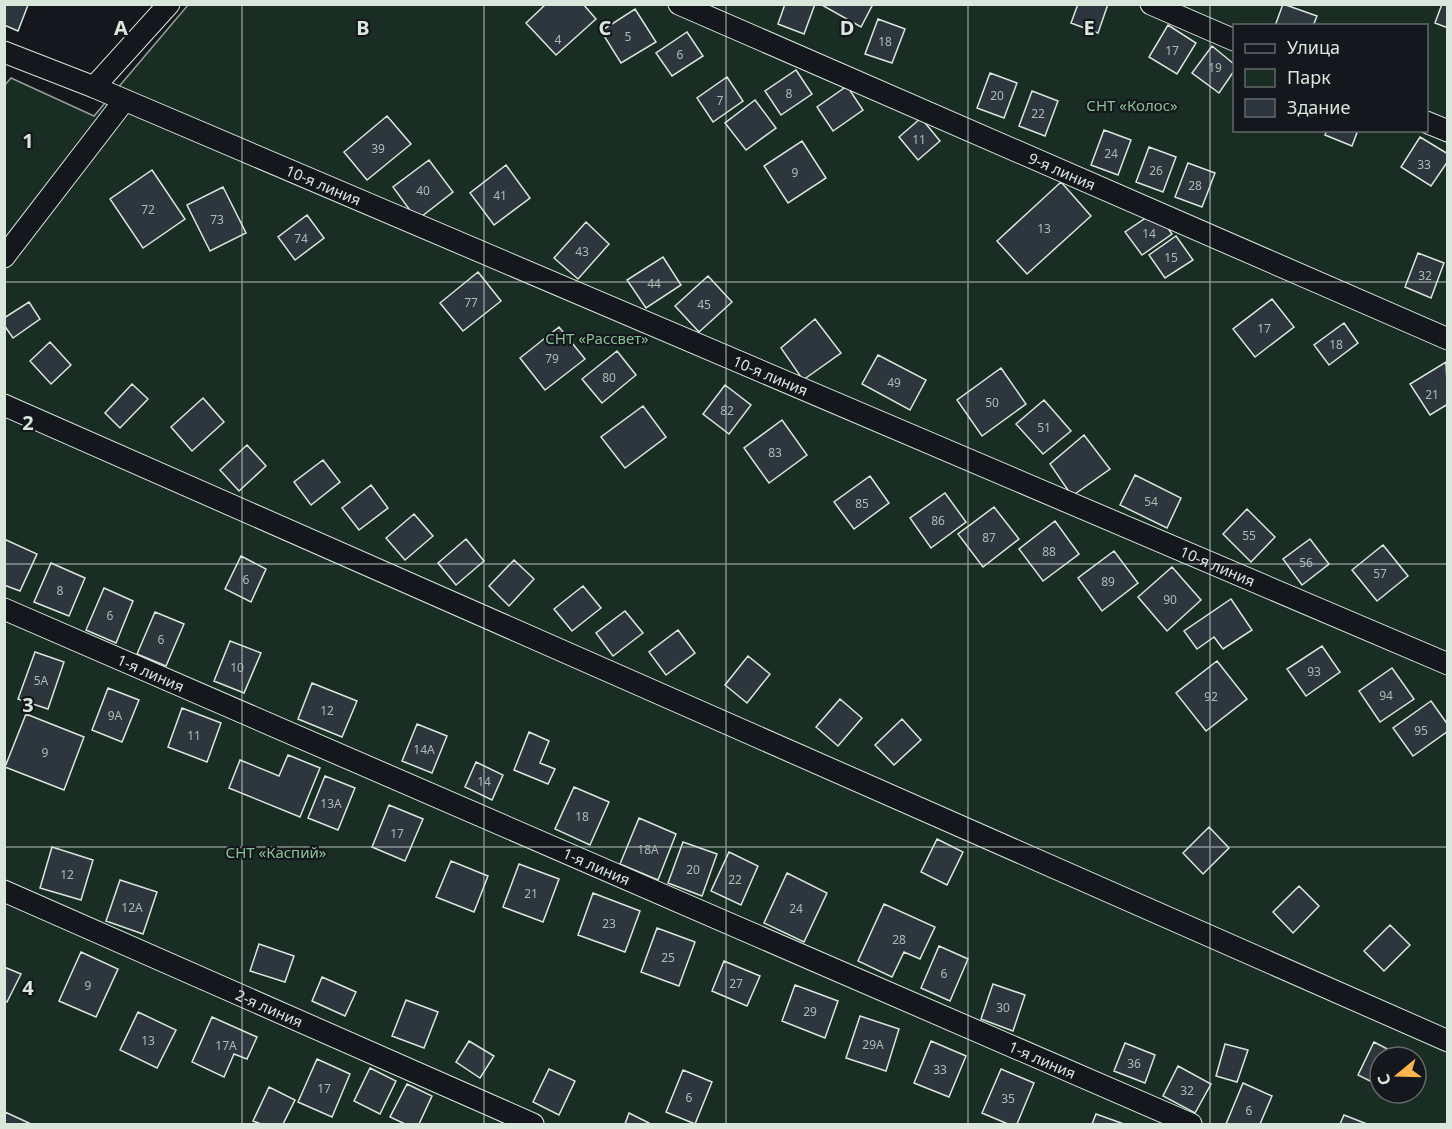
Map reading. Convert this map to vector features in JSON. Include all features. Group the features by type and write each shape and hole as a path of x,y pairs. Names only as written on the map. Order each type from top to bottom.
{"street":[{"path":"94,87 169,4"},
{"name":"9-я линия","path":"679,4 1448,339"},
{"path":"1150,4 1233,40"},
{"name":"10-я линия","path":"4,52 94,87 1448,664"},
{"path":"4,257 124,101"},
{"path":"1428,123 1448,131"},
{"path":"4,405 1448,1041"},
{"name":"1-я линия","path":"4,609 1191,1125"},
{"name":"2-я линия","path":"4,891 533,1125"}],"green space":[{"path":"188,5 1447,5 1447,1124 5,1124 4,86 11,78 94,116"}],"building":[{"path":"4,4 28,5 18,31 4,25"},
{"path":"546,4 583,4 596,19 556,55 526,23"},
{"path":"785,4 815,4 804,34 778,24"},
{"path":"820,4 873,4 861,27"},
{"path":"1078,4 1108,4 1098,33 1071,23"},
{"path":"1283,4 1317,16 1314,24 1276,24"},
{"path":"1442,4 1448,4 1448,28 1435,23"},
{"path":"635,9 656,42 621,63 601,31"},
{"path":"878,19 905,29 892,63 865,54"},
{"path":"1168,25 1196,43 1177,74 1149,57"},
{"path":"687,32 703,56 672,76 656,53"},
{"path":"1212,46 1233,63 1233,72 1219,93 1192,73"},
{"path":"796,70 812,94 781,115 765,91"},
{"path":"990,73 1017,83 1004,118 977,108"},
{"path":"727,77 743,101 713,122 697,98"},
{"path":"847,86 863,110 833,131 817,107"},
{"path":"1032,91 1058,101 1045,136 1019,126"},
{"path":"755,100 776,128 746,150 725,123"},
{"path":"387,116 411,144 367,180 344,152"},
{"path":"921,118 940,141 918,160 899,137"},
{"path":"1104,130 1131,140 1118,175 1091,165"},
{"path":"1326,132 1357,132 1352,146 1325,135"},
{"path":"1420,137 1448,154 1448,161 1431,186 1401,167"},
{"path":"802,141 826,178 788,203 764,166"},
{"path":"1149,147 1176,157 1163,192 1136,182"},
{"path":"429,160 453,192 417,220 393,187"},
{"path":"1188,163 1215,173 1202,207 1175,197"},
{"path":"506,165 530,198 494,225 470,193"},
{"path":"152,170 185,219 143,248 110,199"},
{"path":"1061,182 1091,216 1027,274 997,241"},
{"path":"223,187 246,233 210,251 187,205"},
{"path":"1156,211 1172,234 1142,255 1125,232"},
{"path":"307,215 324,238 295,260 278,237"},
{"path":"586,222 609,244 578,279 554,258"},
{"path":"1176,236 1193,260 1165,278 1149,255"},
{"path":"1418,253 1444,263 1431,298 1405,287"},
{"path":"663,257 681,285 646,308 627,280"},
{"path":"478,272 501,301 463,331 440,303"},
{"path":"708,276 732,302 699,332 675,306"},
{"path":"1272,299 1294,327 1255,357 1233,329"},
{"path":"29,302 40,319 13,338 4,325 4,318"},
{"path":"815,319 841,353 803,380 781,348"},
{"path":"1344,323 1358,343 1329,365 1314,345"},
{"path":"559,327 585,359 545,390 520,358"},
{"path":"50,342 71,365 51,384 30,361"},
{"path":"617,351 636,375 602,403 582,379"},
{"path":"878,355 926,380 910,410 862,384"},
{"path":"1446,362 1448,404 1430,415 1410,384"},
{"path":"1001,368 1026,404 982,436 957,400"},
{"path":"132,384 148,399 120,428 105,413"},
{"path":"725,385 751,405 729,434 703,414"},
{"path":"203,398 224,422 192,451 171,427"},
{"path":"1044,400 1071,431 1043,454 1016,424"},
{"path":"643,406 666,437 625,468 601,437"},
{"path":"782,420 807,455 769,483 744,448"},
{"path":"1084,435 1110,469 1072,496 1050,464"},
{"path":"247,445 266,466 239,491 220,470"},
{"path":"323,460 340,482 311,505 294,482"},
{"path":"1135,475 1181,498 1167,528 1120,505"},
{"path":"870,476 889,503 854,529 834,502"},
{"path":"371,485 388,508 359,530 342,508"},
{"path":"945,493 966,522 931,548 910,518"},
{"path":"994,507 1019,539 983,567 958,534"},
{"path":"1247,509 1275,537 1251,562 1223,534"},
{"path":"414,514 433,536 405,560 386,538"},
{"path":"1055,521 1079,554 1043,581 1019,549"},
{"path":"4,539 37,554 20,591 4,585"},
{"path":"466,539 484,561 456,585 438,563"},
{"path":"1310,539 1329,564 1302,585 1283,559"},
{"path":"1383,545 1408,576 1377,601 1352,570"},
{"path":"1114,551 1138,583 1102,611 1078,578"},
{"path":"241,556 266,569 251,602 225,589"},
{"path":"514,560 534,579 509,606 489,586"},
{"path":"51,563 85,578 69,616 34,602"},
{"path":"1172,567 1201,600 1167,631 1138,597"},
{"path":"583,586 601,608 572,631 554,609"},
{"path":"104,588 133,601 116,643 86,630"},
{"path":"1231,599 1252,630 1223,649 1214,637 1197,649 1184,631"},
{"path":"625,611 643,633 613,656 596,633"},
{"path":"155,612 184,624 166,666 137,654"},
{"path":"678,630 695,653 666,675 649,652"},
{"path":"230,641 261,653 244,693 214,681"},
{"path":"1322,646 1340,672 1306,696 1287,669"},
{"path":"35,652 64,662 48,709 18,699"},
{"path":"748,656 770,674 747,703 725,685"},
{"path":"1217,661 1247,699 1206,731 1176,693"},
{"path":"1392,668 1414,699 1380,722 1359,691"},
{"path":"312,683 357,701 342,737 298,719"},
{"path":"108,688 139,700 122,742 92,730"},
{"path":"840,699 862,718 838,746 816,727"},
{"path":"1431,701 1448,725 1448,731 1413,756 1393,728"},
{"path":"182,708 221,723 207,762 168,747"},
{"path":"26,714 84,737 64,790 5,767"},
{"path":"902,719 921,740 894,765 875,745"},
{"path":"417,724 447,736 432,773 402,761"},
{"path":"529,732 549,741 540,763 555,769 548,784 514,770"},
{"path":"288,755 320,768 300,817 229,788 240,760 279,776"},
{"path":"476,762 503,775 492,800 465,787"},
{"path":"325,776 355,788 338,830 308,818"},
{"path":"574,787 609,802 590,845 555,829"},
{"path":"389,805 423,819 405,861 372,847"},
{"path":"639,818 676,834 658,880 620,864"},
{"path":"1209,827 1229,848 1203,874 1183,853"},
{"path":"937,839 963,852 947,885 921,872"},
{"path":"683,842 717,854 702,896 668,883"},
{"path":"52,847 93,860 81,900 40,888"},
{"path":"729,852 758,866 741,905 711,891"},
{"path":"451,861 488,876 474,912 436,897"},
{"path":"519,864 559,879 543,922 503,907"},
{"path":"787,873 827,893 804,942 764,923"},
{"path":"120,880 157,892 143,934 106,921"},
{"path":"1299,886 1319,906 1293,933 1273,912"},
{"path":"593,893 640,911 625,952 578,935"},
{"path":"884,904 935,927 920,959 904,952 892,977 858,961"},
{"path":"1390,925 1410,945 1384,971 1364,951"},
{"path":"657,928 695,942 679,986 641,972"},
{"path":"259,944 294,956 285,982 250,971"},
{"path":"939,946 968,959 950,1001 921,988"},
{"path":"81,952 118,969 96,1017 59,1001"},
{"path":"724,961 760,976 747,1006 712,991"},
{"path":"4,967 21,974 7,1002 4,1000"},
{"path":"322,977 356,992 345,1016 312,1001"},
{"path":"993,984 1025,995 1013,1031 981,1019"},
{"path":"795,985 838,1001 825,1038 782,1021"},
{"path":"406,1000 438,1012 424,1048 392,1036"},
{"path":"138,1012 176,1030 157,1068 120,1050"},
{"path":"860,1016 899,1029 886,1071 846,1058"},
{"path":"212,1017 257,1037 247,1059 234,1054 224,1077 192,1062"},
{"path":"469,1041 494,1056 480,1078 456,1062"},
{"path":"931,1041 966,1056 949,1097 914,1083"},
{"path":"1125,1043 1155,1055 1145,1083 1114,1071"},
{"path":"1225,1044 1248,1050 1237,1082 1216,1076"},
{"path":"1368,1054 1368,1080 1358,1075"},
{"path":"317,1059 350,1074 332,1117 298,1102"},
{"path":"1178,1066 1211,1084 1195,1113 1163,1096"},
{"path":"370,1068 396,1081 380,1114 354,1101"},
{"path":"549,1069 575,1081 559,1115 533,1102"},
{"path":"1001,1069 1034,1083 1017,1124 1008,1124 982,1113"},
{"path":"683,1070 712,1082 695,1124 666,1112"},
{"path":"1243,1083 1272,1096 1260,1124 1226,1124"},
{"path":"407,1084 432,1096 419,1124 405,1124 390,1117"},
{"path":"269,1087 295,1100 283,1124 261,1124 253,1121"},
{"path":"5,1112 31,1124 4,1124"},
{"path":"629,1113 649,1123 649,1124 625,1124"},
{"path":"1096,1114 1124,1124 1092,1124"},
{"path":"1344,1115 1367,1124 1340,1124"}],"park label":[{"name":"СНТ «Колос»","path":"1132,105"},
{"name":"СНТ «Рассвет»","path":"597,338"},
{"name":"СНТ «Каспий»","path":"276,852"}]}
